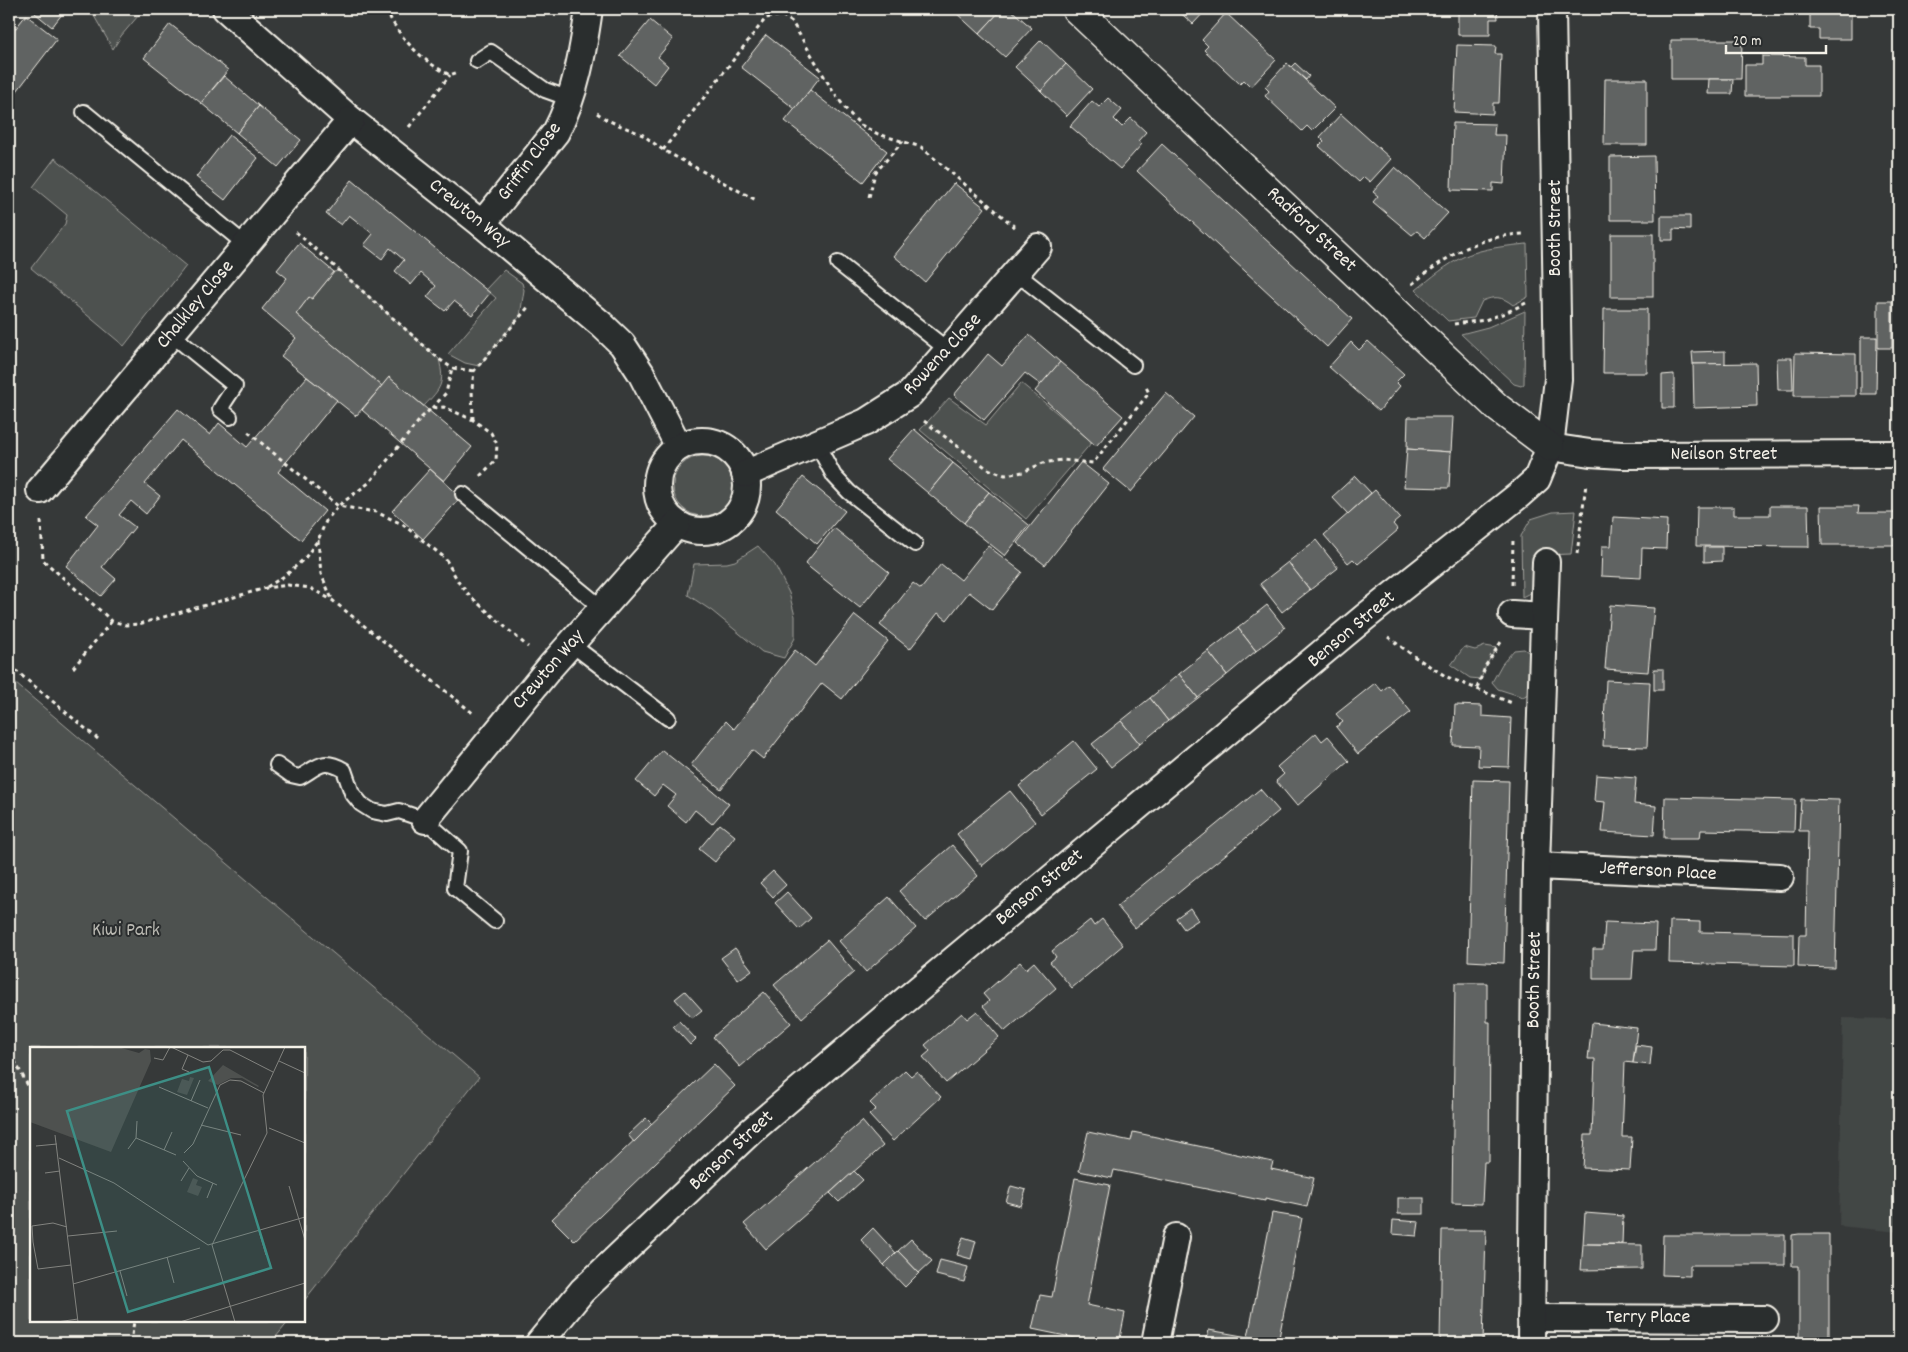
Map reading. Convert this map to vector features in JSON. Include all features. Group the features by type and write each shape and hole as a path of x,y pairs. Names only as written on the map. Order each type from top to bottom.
{"street":[{"name":"Crewton Way","path":"226,9 352,120 482,224 601,324 622,344 641,373 679,447"},
{"name":"Griffin Close","path":"482,224 556,132 564,116 575,84 589,9"},
{"name":"Radford Street","path":"1076,9 1498,408 1550,448"},
{"name":"Booth Street","path":"1550,448 1558,379 1555,233 1557,220 1552,9"},
{"name":"Chalkley Close","path":"40,490 352,120"},
{"name":"Rowena Close","path":"746,474 866,422 910,394 1038,247"},
{"path":"703,440 716,442 734,453 742,465 746,474 747,496 739,513 729,523 715,530 701,532 687,529 672,521 662,508 657,496 657,478 665,459 679,447 703,440"},
{"name":"Neilson Street","path":"1550,448 1622,455 1899,454"},
{"name":"Benson Street","path":"539,1343 582,1291 750,1132 890,1012 1365,617 1519,496 1537,479 1550,448"},
{"name":"Crewton Way","path":"425,820 550,666 677,524"},
{"name":"Booth Street","path":"1531,1331 1536,866 1546,562"},
{"path":"1512,614 1544,616"},
{"name":"Jefferson Place","path":"1536,866 1780,877"},
{"path":"1155,1343 1176,1237"},
{"name":"Terry Place","path":"1531,1331 1765,1319"}],"lane":[{"path":"478,61 491,52 545,90 570,99"},
{"path":"84,112 246,245"},
{"path":"838,263 948,351"},
{"path":"1016,273 1132,365"},
{"path":"171,334 235,386 220,409 230,417"},
{"path":"817,444 834,476 849,492 915,544"},
{"path":"463,494 602,608"},
{"path":"571,644 668,718"},
{"path":"277,765 291,775 300,777 322,764 332,764 344,770 352,793 361,804 372,811 387,814 399,810 425,820 460,851 456,888 495,921"}],"path":[{"path":"386,9 398,30 409,44 437,69 450,75"},
{"path":"663,150 766,18 782,15 792,22 834,93 848,112 861,125 903,142 921,147 1038,247"},
{"path":"390,150 450,75 478,61"},
{"path":"570,99 583,103 607,120 643,135 663,150 756,200"},
{"path":"869,197 875,173 903,142"},
{"path":"274,212 439,360 452,368 474,371"},
{"path":"1388,303 1424,274 1466,247 1512,234 1555,233"},
{"path":"474,420 474,371 550,282"},
{"path":"1417,332 1428,327 1484,320 1505,313 1524,303 1556,296"},
{"path":"892,406 925,422 988,469 1005,475 1062,460 1094,463 1149,393 1139,372 1132,365"},
{"path":"266,588 305,558 318,540 326,521 338,506 370,482 422,417 446,393 452,368"},
{"path":"432,408 444,407 474,420 491,433 497,444 496,460 463,494"},
{"path":"230,417 338,506 376,512 402,524 445,558 459,583 471,597 550,666"},
{"path":"1546,562 1576,560 1590,453"},
{"path":"40,490 43,560 112,622 126,625 139,624 266,588 288,585 310,588 332,600 496,732"},
{"path":"318,540 322,574 332,600"},
{"path":"1365,617 1415,657 1447,676 1524,708 1542,712"},
{"path":"73,668 112,622"},
{"path":"9,665 98,740"},
{"path":"9,1055 13,1058 30,1090"},
{"path":"131,1343 134,1322"}],"shaded area":[{"path":"1843,1018 1899,1019 1899,1232 1839,1226"}],"green space":[{"path":"90,9 144,9 121,36 113,49"},
{"path":"55,158 186,266 124,346 31,268 65,224 67,215 33,187"},
{"path":"1527,244 1528,297 1513,305 1502,298 1490,298 1482,301 1474,318 1448,321 1416,290 1458,259 1472,253 1487,249"},
{"path":"504,270 522,283 524,290 520,316 479,366 465,363 448,354 496,298 486,289"},
{"path":"340,271 439,359 442,374 440,385 424,406 389,377 382,386 296,314 309,297 312,299 334,272"},
{"path":"1525,311 1524,384 1521,386 1514,384 1461,334 1488,327"},
{"path":"1021,383 1092,442 1026,519 920,430 949,398 986,425"},
{"path":"703,456 720,461 728,469 733,486 728,503 720,511 703,516 686,511 678,503 673,486 678,469 686,461"},
{"path":"1576,511 1571,554 1544,555 1538,589 1522,597 1521,536 1531,519 1553,512"},
{"path":"758,546 775,565 789,593 795,616 795,638 784,658 762,652 712,611 688,595 694,564 735,561"},
{"path":"1485,646 1497,648 1486,665 1481,679 1470,678 1451,665 1464,647 1475,650"},
{"path":"1524,649 1532,655 1531,692 1523,697 1498,689 1492,682 1502,664 1514,650"},
{"name":"Kiwi Park","path":"9,678 479,1077 305,1300 305,1047 30,1047 30,1322 288,1322 271,1343 9,1343"}],"building":[{"path":"30,9 66,9 52,27"},
{"path":"956,9 1002,9 979,34 954,11"},
{"path":"1002,9 1010,9 1032,28 1005,57 979,34"},
{"path":"1176,9 1207,9 1193,24"},
{"path":"1458,9 1497,9 1498,19 1490,19 1490,35 1458,35"},
{"path":"1810,9 1851,9 1851,39 1819,39 1819,29 1810,29"},
{"path":"1226,13 1276,60 1251,87 1244,80 1240,84 1204,50 1208,46 1202,40"},
{"path":"26,15 57,39 14,95 9,90 9,37"},
{"path":"650,20 673,39 658,57 668,66 654,84 620,56"},
{"path":"170,24 228,70 201,103 144,58"},
{"path":"766,35 820,77 795,109 741,67"},
{"path":"1041,40 1066,64 1041,91 1015,67"},
{"path":"1671,40 1742,40 1741,79 1671,79"},
{"path":"1457,45 1496,46 1495,54 1501,54 1499,103 1493,103 1493,114 1454,112"},
{"path":"1762,56 1805,57 1805,65 1819,65 1819,96 1745,96 1745,65 1762,65"},
{"path":"1287,63 1335,108 1312,131 1307,126 1302,131 1265,96 1269,91 1265,87"},
{"path":"1295,63 1309,76 1306,80 1291,67"},
{"path":"1066,64 1092,89 1067,116 1041,91"},
{"path":"224,76 259,106 237,133 201,103"},
{"path":"1605,79 1647,79 1647,145 1604,145"},
{"path":"1709,79 1733,79 1732,94 1708,94"},
{"path":"810,90 887,151 863,182 785,121"},
{"path":"1108,98 1122,110 1114,119 1122,127 1131,118 1146,132 1138,141 1142,144 1120,169 1070,126 1092,101 1099,107"},
{"path":"259,106 301,140 278,167 237,133"},
{"path":"1341,114 1391,159 1370,182 1364,177 1359,182 1319,146 1324,141 1320,137"},
{"path":"1453,123 1495,124 1494,135 1506,135 1504,184 1493,183 1493,191 1451,190"},
{"path":"229,135 258,158 225,200 196,177"},
{"path":"1162,144 1352,319 1327,347 1137,171"},
{"path":"1654,156 1655,220 1610,220 1610,157"},
{"path":"1395,167 1448,213 1425,238 1417,231 1412,235 1373,202 1378,196 1373,192"},
{"path":"352,180 490,293 472,315 454,301 445,311 427,297 436,286 421,273 411,285 395,271 404,260 390,248 382,259 364,245 373,234 349,215 341,225 326,214"},
{"path":"954,183 985,208 925,282 894,256"},
{"path":"1661,216 1690,216 1690,230 1673,229 1673,240 1661,240"},
{"path":"1611,234 1653,234 1653,297 1611,297"},
{"path":"299,243 334,272 312,299 309,297 296,314 382,386 356,416 281,356 296,338 262,309 287,278 277,270"},
{"path":"1878,301 1892,301 1892,348 1878,348"},
{"path":"1604,309 1647,309 1647,373 1603,373"},
{"path":"1029,335 1060,362 1041,385 1025,373 984,420 954,395 988,354 1002,366"},
{"path":"1861,337 1877,337 1876,394 1861,394"},
{"path":"1368,341 1404,374 1396,382 1400,386 1379,411 1329,367 1351,342 1359,350"},
{"path":"1725,351 1725,364 1693,364 1692,352"},
{"path":"1795,353 1856,354 1856,396 1794,396"},
{"path":"1777,358 1792,358 1793,390 1778,390"},
{"path":"1060,362 1123,416 1096,446 1035,391"},
{"path":"1756,363 1757,406 1694,408 1693,364"},
{"path":"1894,365 1899,365 1899,402 1895,403"},
{"path":"1674,374 1674,408 1662,408 1662,375"},
{"path":"307,377 337,400 278,472 325,511 301,540 181,440 145,484 160,496 146,514 131,501 119,515 135,527 102,567 116,579 101,596 66,566 98,525 86,516 178,409 210,435 219,423 247,447"},
{"path":"389,377 472,447 444,481 362,410"},
{"path":"1166,393 1194,417 1131,492 1103,469"},
{"path":"1408,417 1453,417 1451,452 1407,449"},
{"path":"914,429 953,463 928,493 887,459"},
{"path":"1407,449 1451,452 1449,488 1404,487"},
{"path":"1081,462 1109,484 1045,565 1017,543"},
{"path":"953,463 989,492 964,523 928,493"},
{"path":"430,469 461,497 423,539 392,511"},
{"path":"1355,476 1371,493 1348,514 1332,497"},
{"path":"803,477 845,511 817,544 776,509"},
{"path":"1375,490 1400,518 1393,524 1398,530 1358,564 1353,559 1348,563 1324,535"},
{"path":"989,492 1029,525 1005,556 964,523"},
{"path":"1898,504 1899,545 1822,545 1821,506 1859,506 1858,513 1898,513"},
{"path":"1770,506 1808,506 1809,547 1696,546 1697,507 1734,507 1734,515 1770,515"},
{"path":"1613,517 1667,520 1666,549 1642,548 1641,578 1601,576 1602,546 1611,546"},
{"path":"834,528 889,572 860,608 805,564"},
{"path":"1316,540 1338,568 1310,590 1288,562"},
{"path":"988,546 1022,572 992,610 969,592 947,620 938,613 910,649 880,625 913,583 921,589 941,564 961,580"},
{"path":"1704,547 1722,547 1722,561 1704,562"},
{"path":"1288,562 1310,590 1282,612 1260,584"},
{"path":"1267,605 1285,628 1256,651 1238,628"},
{"path":"1610,605 1654,608 1648,672 1605,669"},
{"path":"855,615 888,641 842,699 822,683 763,759 752,750 721,789 691,765 726,721 734,729 795,650 815,666"},
{"path":"1238,628 1256,651 1227,675 1208,651"},
{"path":"1208,651 1227,675 1198,698 1179,674"},
{"path":"1654,669 1663,669 1663,690 1654,690"},
{"path":"1179,674 1198,698 1168,721 1150,698"},
{"path":"1606,680 1650,682 1647,747 1603,746"},
{"path":"1375,683 1382,691 1389,685 1411,712 1358,754 1336,727 1343,722 1336,714"},
{"path":"1150,698 1168,721 1140,744 1121,721"},
{"path":"1455,705 1482,706 1482,716 1511,718 1509,767 1478,766 1479,746 1453,745"},
{"path":"1121,721 1140,744 1111,767 1092,744"},
{"path":"1316,733 1322,741 1328,736 1349,761 1297,806 1276,781 1284,774 1277,767"},
{"path":"1074,741 1097,769 1041,814 1019,786"},
{"path":"662,750 729,804 712,824 695,810 686,822 667,806 676,795 663,785 654,796 636,781"},
{"path":"1596,775 1636,778 1634,804 1656,806 1654,835 1602,832 1605,802 1594,801"},
{"path":"1473,780 1509,781 1504,963 1468,961"},
{"path":"1260,789 1279,811 1135,928 1117,906"},
{"path":"1010,791 1035,822 982,866 957,834"},
{"path":"1665,797 1795,800 1794,832 1701,830 1700,838 1664,838"},
{"path":"1801,799 1839,800 1835,968 1798,967 1799,935 1806,935 1808,831 1799,831"},
{"path":"720,824 735,836 715,862 699,849"},
{"path":"952,845 978,876 925,921 899,891"},
{"path":"773,871 786,885 773,897 760,883"},
{"path":"787,892 811,918 799,929 775,903"},
{"path":"889,897 916,928 866,972 839,941"},
{"path":"1190,908 1198,920 1184,929 1176,918"},
{"path":"1102,919 1123,945 1072,988 1050,962 1056,957 1052,951 1090,920 1094,926"},
{"path":"1670,921 1700,922 1700,932 1794,934 1794,966 1669,963"},
{"path":"1605,922 1656,924 1655,950 1634,950 1632,979 1593,979 1593,949 1603,949"},
{"path":"827,940 854,972 802,1018 774,985"},
{"path":"735,948 752,970 738,980 721,958"},
{"path":"1020,962 1026,969 1034,962 1056,988 1005,1031 983,1006 989,1001 983,994"},
{"path":"1455,983 1487,983 1487,1022 1490,1022 1489,1162 1484,1162 1482,1204 1452,1203"},
{"path":"685,991 702,1010 692,1018 675,999"},
{"path":"764,992 791,1023 740,1067 713,1037"},
{"path":"977,1011 999,1037 946,1083 923,1057 930,1051 925,1045 962,1013 967,1019"},
{"path":"679,1021 696,1039 690,1045 673,1026"},
{"path":"1592,1023 1637,1028 1633,1063 1625,1062 1622,1137 1632,1137 1630,1170 1583,1168 1585,1135 1592,1135 1595,1059 1588,1059"},
{"path":"1636,1045 1652,1047 1650,1065 1633,1063"},
{"path":"714,1064 735,1086 574,1241 552,1219"},
{"path":"905,1070 911,1076 917,1071 941,1097 893,1141 869,1115 876,1109 870,1103"},
{"path":"646,1118 652,1124 634,1142 628,1135"},
{"path":"862,1121 883,1146 766,1249 744,1224"},
{"path":"1088,1132 1131,1141 1133,1132 1273,1162 1271,1169 1314,1178 1307,1207 1265,1198 1265,1201 1114,1170 1112,1178 1079,1171"},
{"path":"854,1171 863,1180 839,1202 830,1193"},
{"path":"1075,1178 1110,1185 1087,1305 1125,1313 1119,1343 1084,1343 1085,1340 1032,1329 1040,1295 1052,1297"},
{"path":"1011,1186 1026,1190 1021,1206 1006,1202"},
{"path":"1398,1198 1424,1198 1424,1214 1398,1214"},
{"path":"1272,1213 1302,1218 1278,1343 1206,1343 1209,1330 1248,1337"},
{"path":"1585,1213 1623,1216 1622,1244 1583,1244"},
{"path":"1393,1220 1419,1222 1417,1236 1392,1234"},
{"path":"873,1228 896,1253 884,1265 861,1240"},
{"path":"1442,1230 1486,1230 1483,1343 1440,1343"},
{"path":"1829,1234 1829,1343 1799,1343 1799,1266 1792,1266 1792,1235"},
{"path":"1663,1235 1785,1235 1785,1265 1690,1265 1690,1276 1662,1275"},
{"path":"963,1237 976,1241 971,1259 957,1255"},
{"path":"911,1239 932,1261 919,1273 898,1251"},
{"path":"1583,1244 1642,1245 1642,1269 1581,1270"},
{"path":"898,1251 919,1273 905,1287 884,1265"},
{"path":"940,1260 968,1267 964,1282 936,1275"}]}
